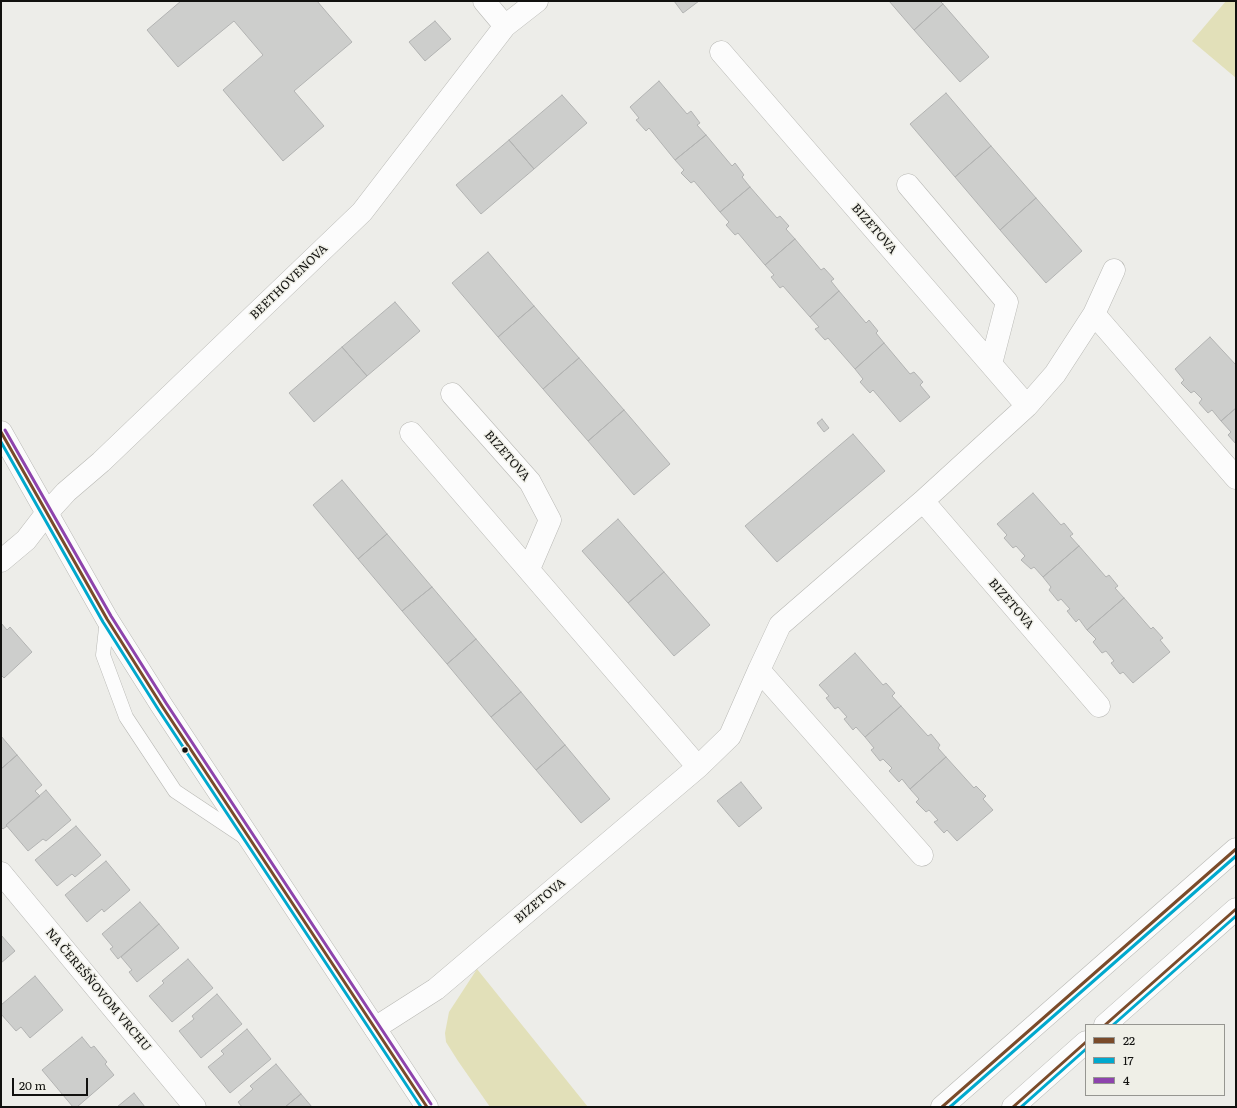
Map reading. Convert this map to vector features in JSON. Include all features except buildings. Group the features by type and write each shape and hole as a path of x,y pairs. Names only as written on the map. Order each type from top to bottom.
{"street":[{"path":"484,1 506,26"},
{"name":"BEETHOVENOVA","path":"46,514 66,492 101,462 362,212 506,26 537,1"},
{"name":"BIZETOVA","path":"720,52 1027,406"},
{"path":"908,185 1007,302 991,364"},
{"name":"BIZETOVA","path":"375,1028 436,989 698,767 730,736 780,625 923,501 1027,406 1055,374 1094,314 1114,270"},
{"path":"1094,314 1236,478"},
{"name":"BIZETOVA","path":"452,394 530,482 550,520 529,569"},
{"path":"1,432 46,514 107,619 250,841 427,1107"},
{"path":"411,432 698,767"},
{"name":"BIZETOVA","path":"923,501 1099,706"},
{"path":"1,561 26,540 46,514"},
{"path":"759,670 922,855"},
{"path":"942,1107 1236,849"},
{"name":"NA ČEREŠŇOVOM VRCHU","path":"1,873 195,1107"},
{"path":"1107,1024 1236,910"},
{"path":"1013,1107 1085,1043"}],"lane":[{"path":"107,619 103,655 126,718 175,790 250,841"}],"shaded area":[{"path":"1226,1 1236,1 1236,78 1192,41"},
{"path":"477,969 588,1107 490,1107 446,1042 445,1033 449,1012"}],"transit line":[{"name":"4","path":"5,430 111,616 166,703 431,1104"},
{"name":"22","path":"1,432 107,619 162,706 427,1107"},
{"name":"17","path":"1,442 103,622 158,709 421,1107"},
{"name":"22","path":"942,1107 1236,849"},
{"name":"17","path":"950,1107 1236,856"},
{"name":"22","path":"1106,1024 1236,909"},
{"name":"17","path":"1114,1024 1236,916"},
{"name":"22","path":"1013,1107 1085,1043"},
{"name":"17","path":"1021,1107 1085,1050"}]}
